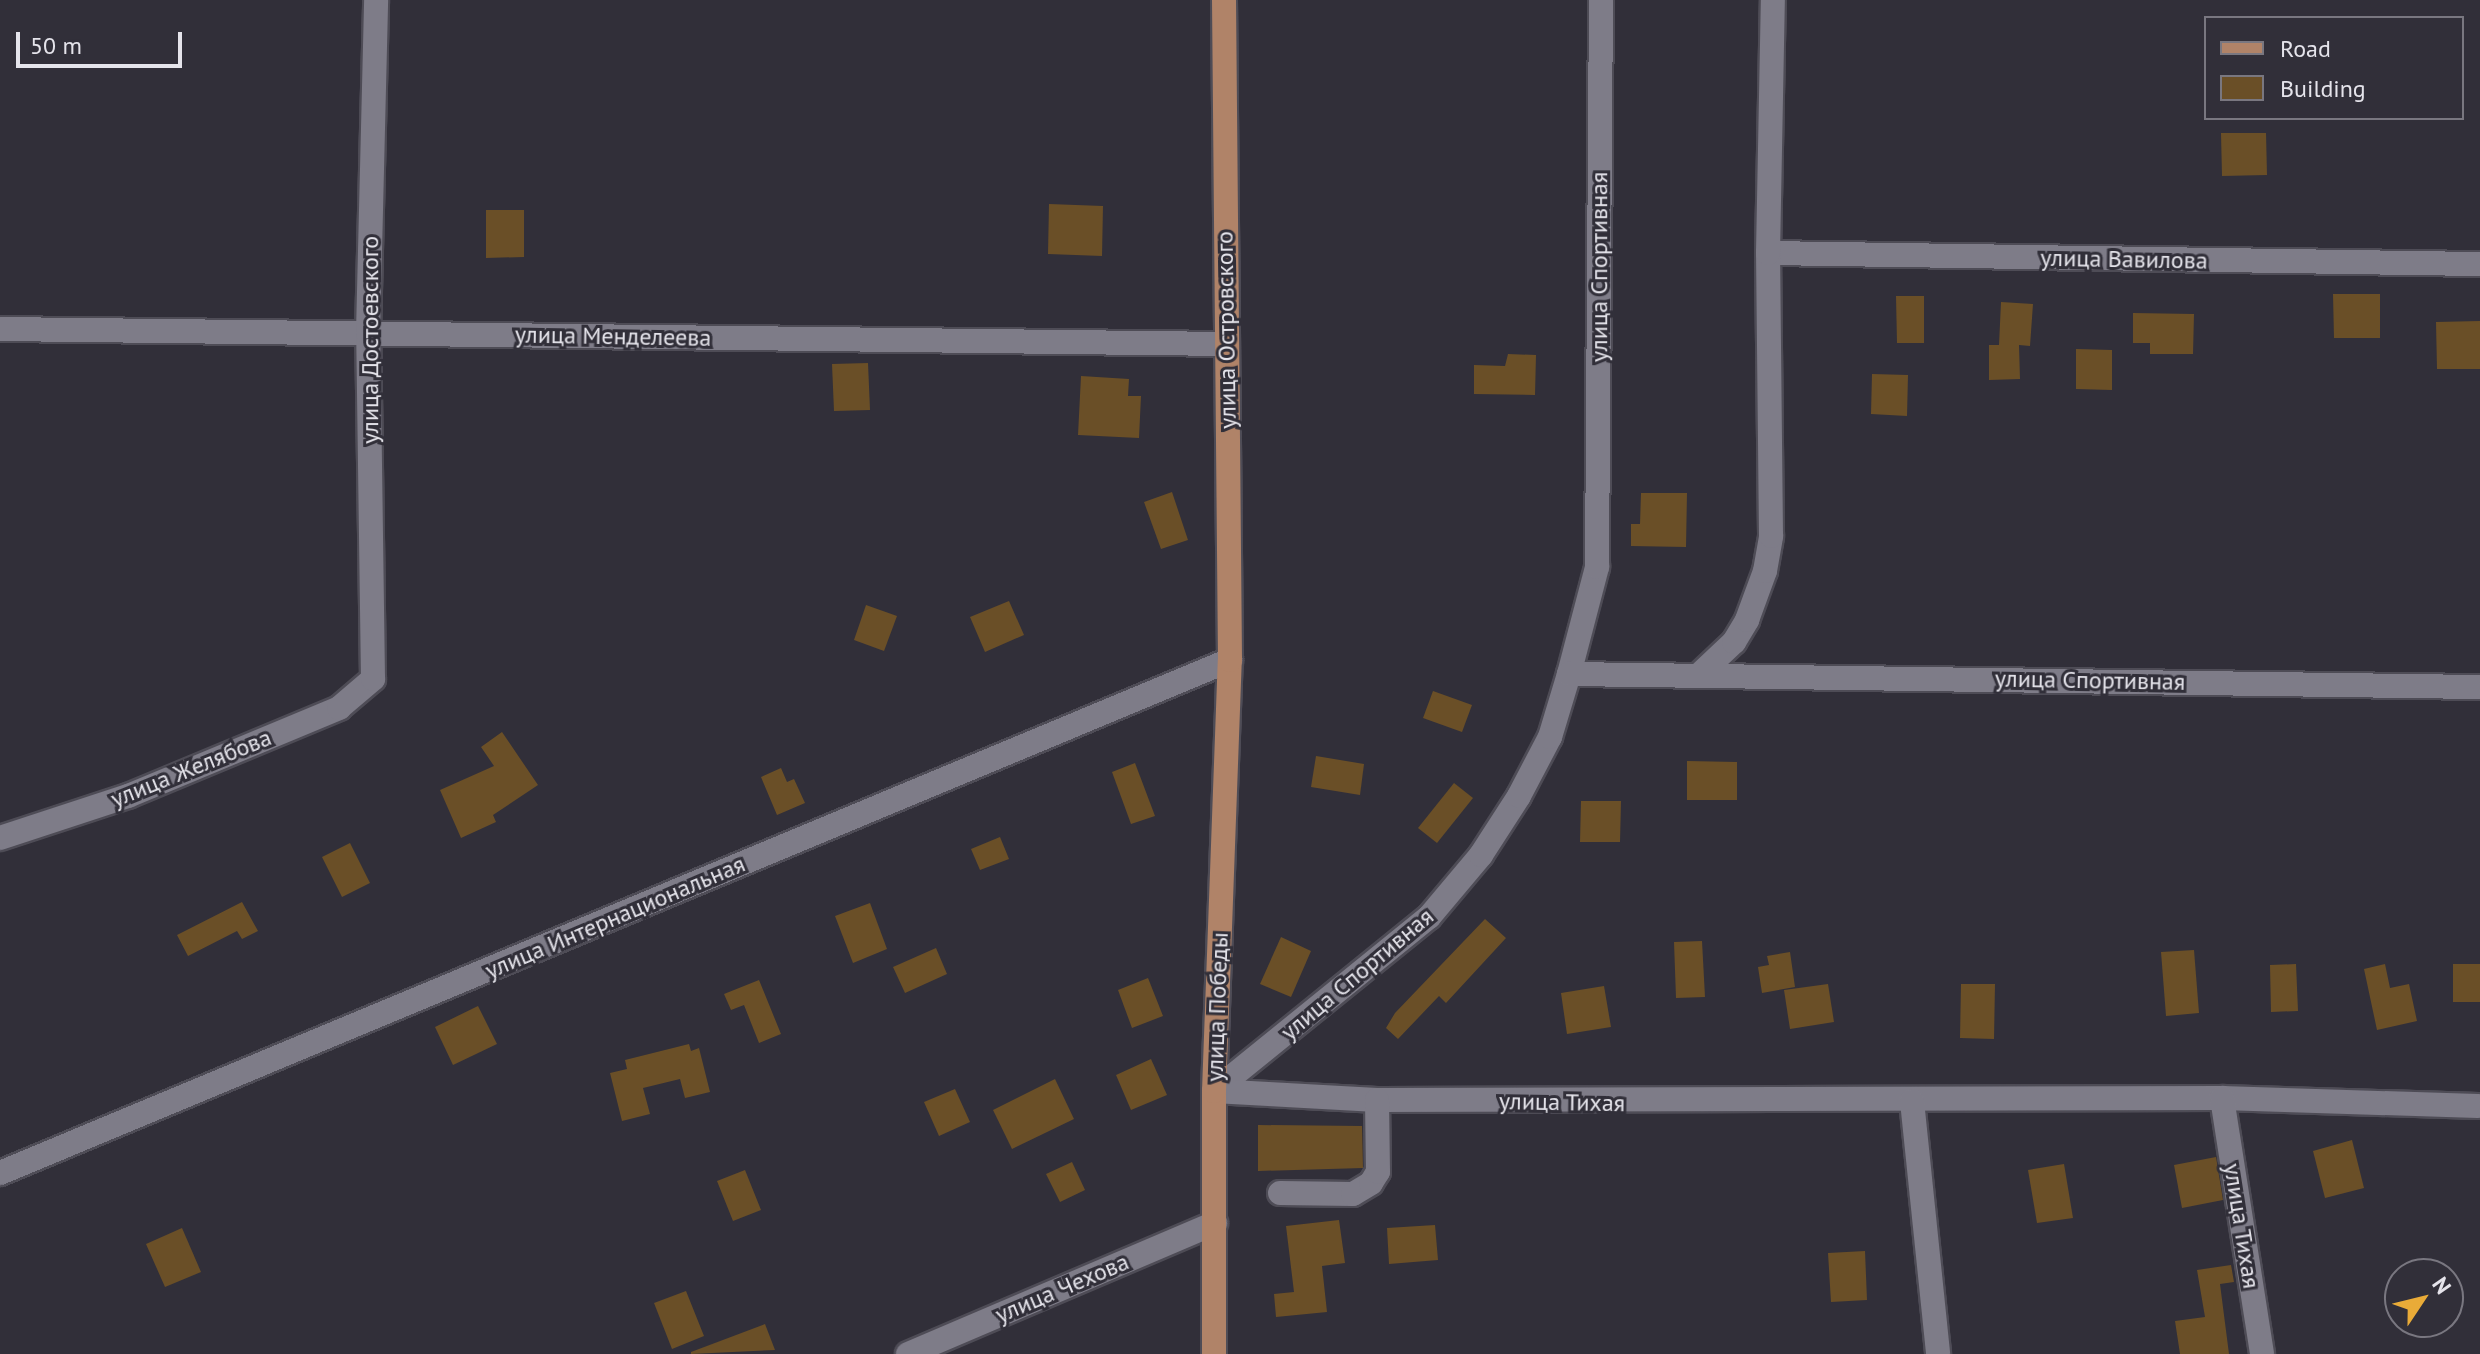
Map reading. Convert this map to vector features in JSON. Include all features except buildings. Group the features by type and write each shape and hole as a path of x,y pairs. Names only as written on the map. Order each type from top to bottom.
{"main road":[{"name":"улица Островского","path":"1224,0 1230,660"},
{"name":"улица Победы","path":"1214,1354 1214,1091 1230,660"}],"street":[{"name":"улица Достоевского","path":"373,679 368,333 376,0"},
{"name":"улица Спортивная","path":"1214,1091 1429,917 1481,855 1519,796 1550,737 1597,567 1601,0"},
{"path":"1700,674 1734,642 1765,571 1771,536 1768,253 1773,0"},
{"name":"улица Вавилова","path":"1768,253 2480,264"},
{"name":"улица Менделеева","path":"0,329 1226,344"},
{"name":"улица Интернациональная","path":"0,1173 1230,660"},
{"name":"улица Спортивная","path":"1569,674 2480,687"},
{"name":"улица Желябова","path":"0,838 128,796 339,708 373,679"},
{"name":"улица Тихая","path":"1214,1091 1377,1100 2222,1098 2478,1106"},
{"name":"улица Тихая","path":"2222,1098 2262,1354"},
{"path":"1280,1193 1353,1194 1371,1183 1378,1172 1377,1100"},
{"path":"1912,1101 1938,1354"},
{"name":"улица Чехова","path":"908,1354 1215,1223"}]}
